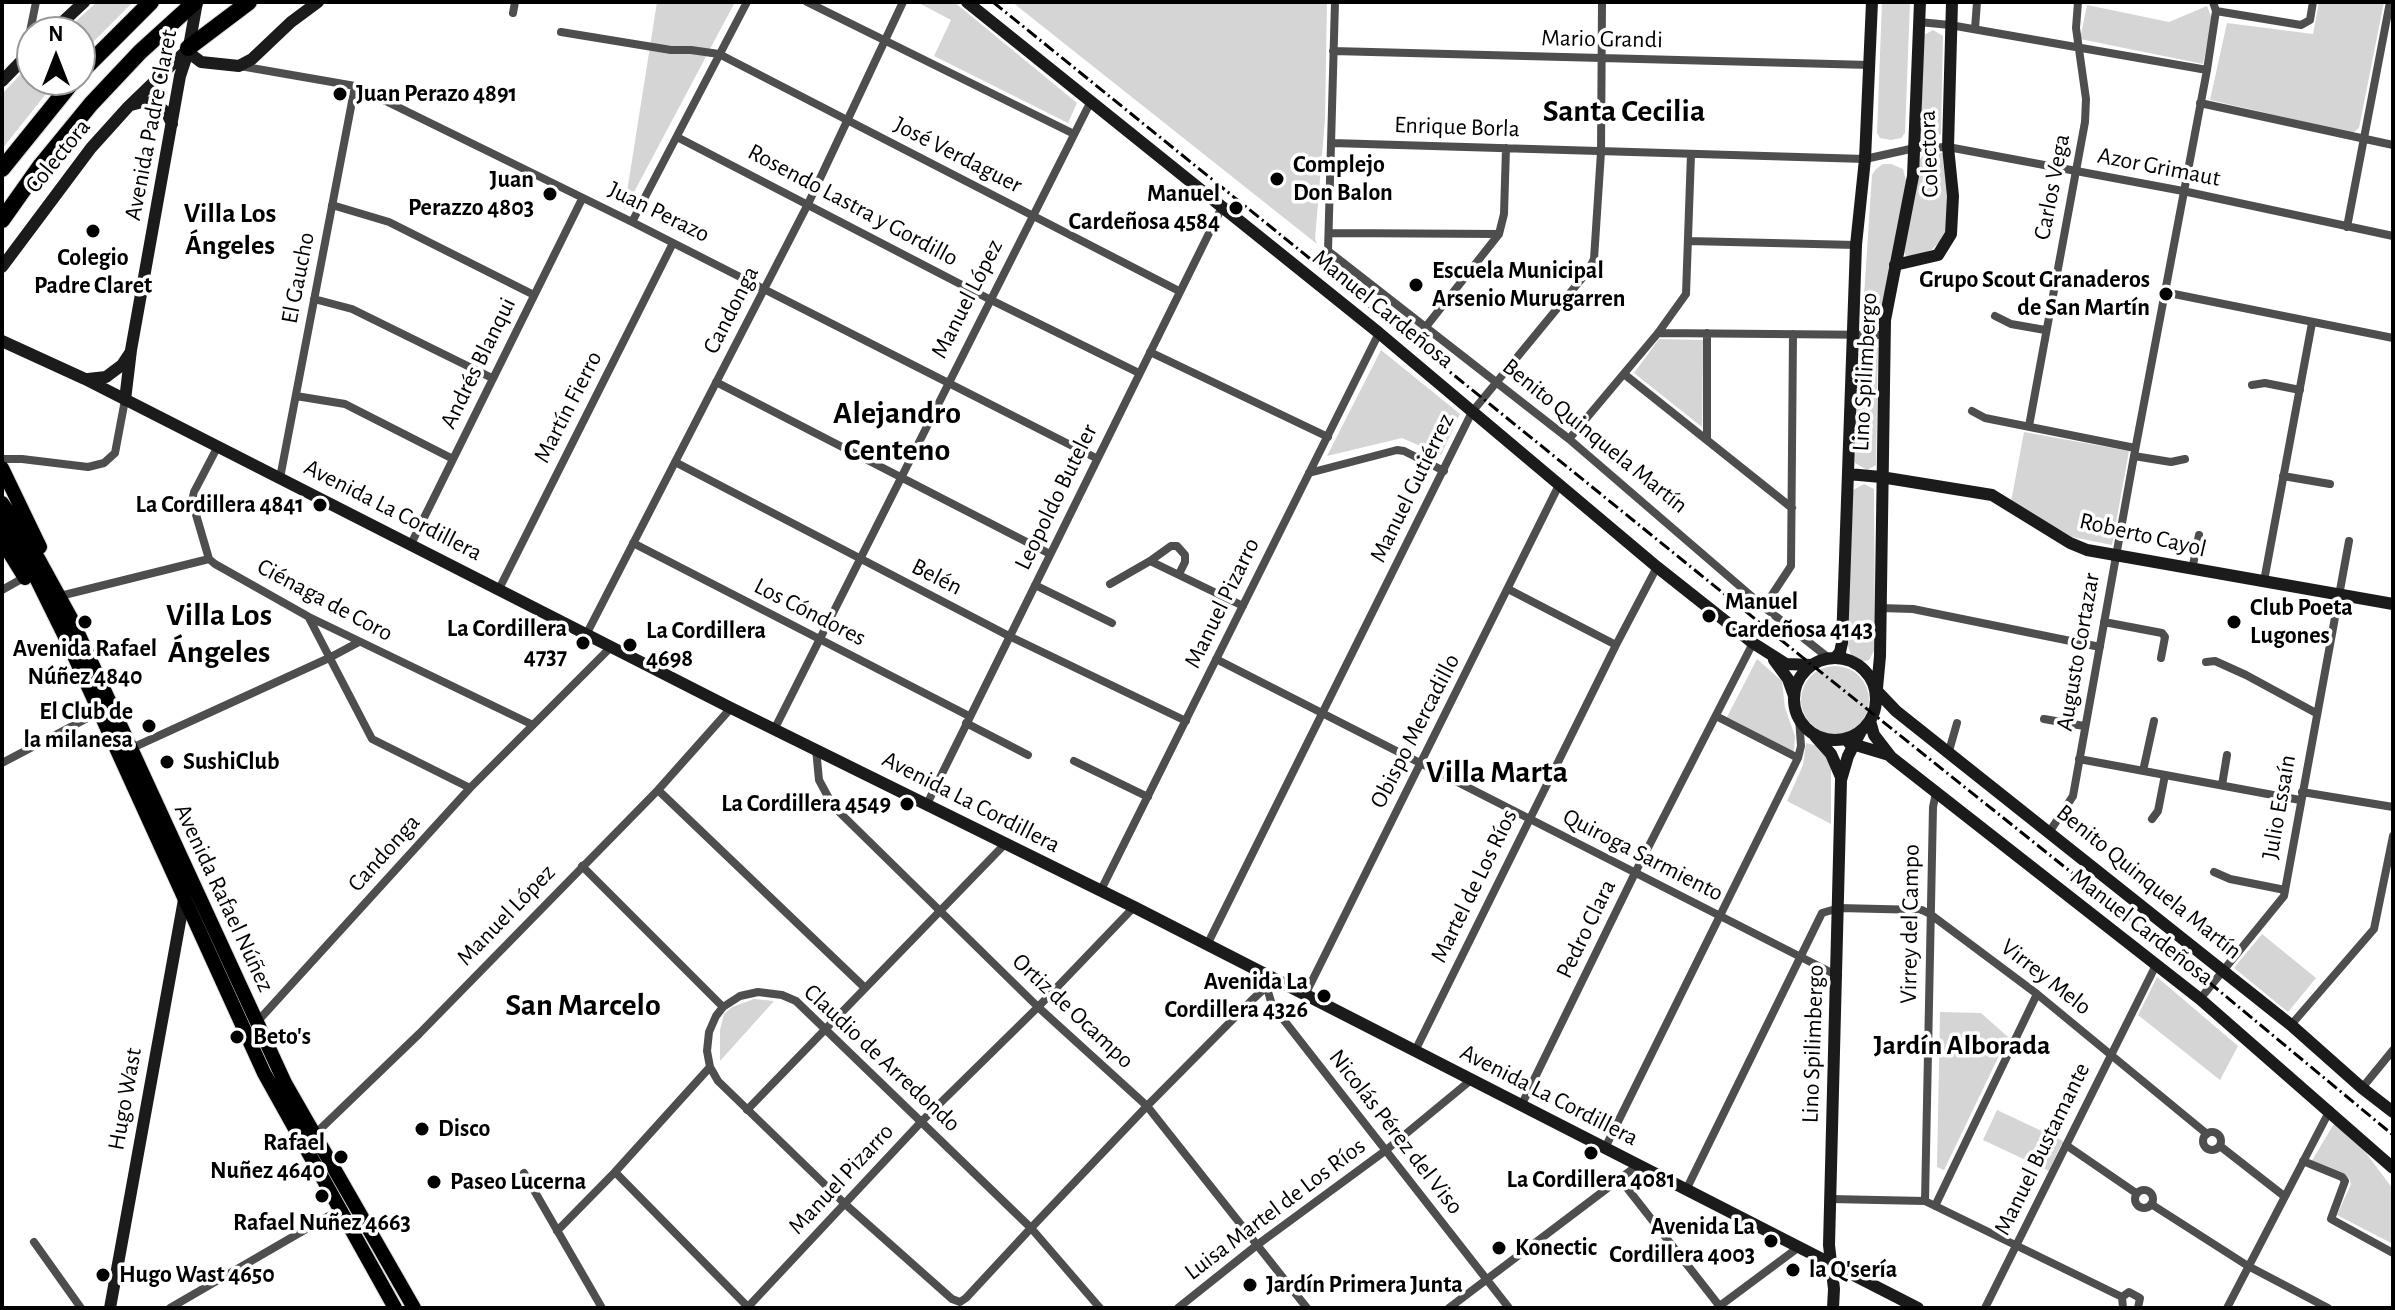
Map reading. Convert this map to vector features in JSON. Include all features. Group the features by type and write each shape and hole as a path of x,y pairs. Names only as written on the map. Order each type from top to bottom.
{"highway":[{"path":"96,57 151,2"},
{"path":"2,220 41,165 91,104 140,52 196,2"},
{"path":"196,36 249,2"},
{"path":"2,169 61,96"}],"main road":[{"path":"69,16 84,2"},
{"name":"Avenida Padre Claret","path":"125,400 131,350 180,76 196,36 196,2"},
{"path":"239,66 252,59 291,22 318,2"},
{"name":"Manuel Cardeñosa","path":"967,2 1379,333 1657,567 1753,643 1786,664 1812,665"},
{"name":"Lino Spilimbergo","path":"1832,658 1840,652 1842,643 1856,245 1865,159 1872,2"},
{"name":"Lino Spilimbergo","path":"1836,740 1854,736 1870,721 1876,693 1885,335 1913,176 1920,2"},
{"name":"Colectora","path":"1895,265 1938,255 1951,234 1953,196 1948,147 1952,2"},
{"name":"Juan Perazo","path":"196,36 201,62 239,66"},
{"name":"Colectora","path":"3,267 70,174 196,36"},
{"path":"2,81 16,66"},
{"path":"128,107 138,102 155,103 167,113 172,126"},
{"name":"Avenida La Cordillera","path":"3,343 85,379 731,708 1134,907 1918,1308"},
{"path":"85,379 106,377 122,365 131,350"},
{"path":"2,468 44,555 56,590"},
{"name":"Roberto Cayol","path":"1848,474 1992,495 2070,543 2116,556 2393,604"},
{"name":"Avenida Rafael Núñez","path":"2,503 56,590 285,1083 339,1210 395,1308"},
{"name":"Avenida Rafael Núñez","path":"2,523 36,578 71,649 264,1073 414,1308"},
{"path":"2,541 71,649"},
{"name":"Manuel Cardeñosa","path":"1769,655 1788,679 1794,697"},
{"path":"1794,697 1800,678 1812,665 1832,658 1858,665 1869,676 1876,693"},
{"name":"Benito Quinquela Martín","path":"1876,693 2224,970 2393,1112"},
{"name":"Lino Spilimbergo","path":"1794,697 1799,718 1834,759 1841,780"},
{"name":"Manuel Cardeñosa","path":"1870,721 1872,732 1891,757"},
{"name":"Lino Spilimbergo","path":"1833,1308 1830,1199 1841,780 1861,731"},
{"path":"1814,735 1836,740"},
{"name":"Manuel Cardeñosa","path":"1836,740 1872,748 1891,757 2200,999 2393,1168"},
{"name":"Hugo Wast","path":"110,1308 190,875"},
{"name":"Manuel Cardeñosa","path":"2360,1138 2393,1178"}],"street":[{"path":"513,13 515,2"},
{"path":"632,222 747,2"},
{"path":"807,2 1074,134"},
{"name":"Candonga","path":"587,633 765,290 903,2"},
{"path":"1335,2 1329,233 1499,234"},
{"name":"Manuel Gutiérrez","path":"1207,945 1472,412 1588,271 1594,259 1601,152 1602,2"},
{"path":"1975,29 1977,2"},
{"name":"Carlos Vega","path":"2029,426 2086,111 2077,47 2078,2"},
{"path":"2215,6 2301,25 2310,20 2313,2"},
{"path":"2347,227 2390,2"},
{"name":"Augusto Cortazar","path":"2050,831 2072,799 2207,70 2215,6"},
{"path":"1919,22 2207,70"},
{"path":"561,32 671,50 719,54"},
{"name":"Mario Grandi","path":"1333,51 1870,65"},
{"path":"2381,52 2393,54"},
{"name":"José Verdaguer","path":"719,54 1179,291"},
{"name":"Juan Perazo","path":"239,66 355,86 632,222 1096,458"},
{"name":"El Gaucho","path":"280,478 355,86"},
{"name":"Manuel López","path":"775,728 1090,103"},
{"path":"2200,103 2393,145"},
{"name":"Rosendo Lastra y Gordillo","path":"677,137 1139,373"},
{"name":"Enrique Borla","path":"1332,143 1865,159 1915,148"},
{"name":"Azor Grimaut","path":"1915,148 1948,147 2183,191 2393,236"},
{"path":"1425,328 1499,234 1504,214 1506,148"},
{"path":"1569,439 1658,333 1686,294 1691,154"},
{"name":"Andrés Blanqui","path":"411,544 582,199"},
{"path":"332,205 389,222 534,295"},
{"name":"Leopoldo Buteler","path":"927,804 1222,207"},
{"name":"Benito Quinquela Martín","path":"1329,233 1328,251 1569,439 1764,607 1832,658"},
{"path":"1688,241 1856,245"},
{"name":"Martín Fierro","path":"499,589 673,243"},
{"path":"2164,292 2393,338"},
{"path":"314,299 352,309 492,378"},
{"path":"1995,316 2011,324 2045,330"},
{"path":"2264,581 2312,323"},
{"name":"Manuel Pizarro","path":"1100,892 1379,333"},
{"path":"1658,333 1885,335"},
{"path":"1707,333 1707,439"},
{"path":"1764,607 1791,566 1793,334"},
{"path":"1150,352 1328,437"},
{"path":"1624,374 1792,508"},
{"path":"716,382 1050,554"},
{"path":"2252,385 2265,383 2300,390"},
{"path":"296,396 345,404 453,459"},
{"path":"2,459 88,467 104,463 115,453 125,400"},
{"path":"1972,411 1985,418 2171,462 2185,459"},
{"path":"56,590 209,559 192,497 218,446"},
{"path":"1309,473 1397,450 1444,471"},
{"name":"Belén","path":"675,462 1009,636 1186,721"},
{"path":"2283,476 2330,484"},
{"name":"Obispo Mercadillo","path":"1305,995 1559,485"},
{"path":"2192,570 2199,535"},
{"name":"Julio Essaín","path":"2200,999 2279,903 2285,890 2349,541"},
{"name":"Los Cóndores","path":"633,543 821,640 1028,755"},
{"path":"1110,584 1171,546 1177,546 1185,555 1179,574"},
{"name":"Ciénaga de Coro","path":"209,559 309,617 533,725"},
{"path":"1150,561 1243,606"},
{"name":"Martel de Los Ríos","path":"1415,1051 1657,567"},
{"path":"2,590 25,577"},
{"path":"1035,585 1112,623"},
{"path":"1508,589 1616,645"},
{"path":"1880,608 1913,609 2100,647"},
{"path":"309,617 372,739 470,788"},
{"path":"2104,622 2162,633 2165,637 2161,658"},
{"path":"132,748 359,642"},
{"name":"Pedro Clara","path":"1521,1106 1635,873 1753,643"},
{"name":"Candonga","path":"257,1022 470,788 612,646"},
{"name":"Quiroga Sarmiento","path":"1216,659 1838,976"},
{"path":"2206,662 2215,661 2246,675 2316,713"},
{"name":"Manuel López","path":"308,1139 419,1034 658,790 731,708"},
{"path":"2,763 99,712"},
{"path":"1716,716 1798,758"},
{"path":"1605,1148 1798,758 1801,746 1799,718"},
{"path":"2044,719 2084,726"},
{"path":"2143,771 2154,721"},
{"path":"1949,751 1957,723"},
{"name":"Ortiz de Ocampo","path":"816,748 819,780 833,806 1038,1007 1147,1106 1307,1308"},
{"path":"2222,785 2227,755"},
{"path":"2079,759 2222,785 2393,807"},
{"path":"1074,761 1148,797"},
{"path":"2152,819 2160,805 2165,775"},
{"path":"658,790 864,987"},
{"name":"Virrey del Campo","path":"1925,1201 1930,914 1936,793"},
{"path":"2291,1025 2374,929 2393,836"},
{"path":"747,1110 1005,844"},
{"path":"582,866 723,1007 707,1040 710,1067 718,1081 845,1204 952,1299 960,1302 1147,1106 1266,987 1279,981"},
{"path":"2214,872 2230,879 2285,890"},
{"name":"Manuel Pizarro","path":"747,1307 922,1121 1134,907"},
{"path":"1686,1190 1822,913 1839,908"},
{"name":"Virrey Melo","path":"1839,908 1922,910 1930,914 2037,994 2207,1134 2214,1132 2219,1135 2220,1146 2284,1196"},
{"name":"Manuel Bustamante","path":"1985,1308 2156,965"},
{"name":"Nicolás Pérez del Viso","path":"1263,974 1272,1005 1509,1308"},
{"name":"Claudio de Arredondo","path":"723,1007 740,996 758,992 782,995 796,1001 1031,1228 1100,1308"},
{"path":"1935,1206 2037,994"},
{"path":"2362,1088 2393,1050"},
{"path":"557,1231 710,1067"},
{"name":"Luisa Martel de Los Ríos","path":"1178,1308 1257,1245 1385,1151 1471,1080"},
{"path":"2227,1308 2330,1110"},
{"path":"2066,1145 2136,1193 2135,1202 2139,1207 2146,1208 2151,1204 2248,1266 2328,1308"},
{"path":"2303,1161 2345,1181 2331,1219 2393,1253"},
{"path":"1449,1308 1638,1165"},
{"path":"615,1172 747,1307"},
{"path":"524,1173 602,1308"},
{"path":"1620,1179 1719,1307 1799,1247"},
{"path":"1830,1199 1925,1201 2122,1297"},
{"path":"170,1308 339,1210"},
{"path":"34,1242 81,1308"},
{"path":"2122,1297 2129,1292 2135,1293 2140,1298 2140,1308"},
{"path":"2122,1297 2123,1308"}],"shaded area":[{"path":"97,2 133,2 96,39 96,16 82,16"},
{"path":"657,2 735,2 624,211"},
{"path":"917,2 954,2 1077,103 1068,123 934,56 951,20"},
{"name":"Complejo Don Balon","path":"1012,2 1327,2 1325,119 1317,244"},
{"path":"1882,2 1910,2 1905,133 1901,138 1891,140 1880,138 1877,133"},
{"path":"2319,2 2384,2 2359,128 2353,133 2210,100 2227,23 2313,34"},
{"path":"2087,5 2169,22 2207,6 2212,19 2203,64 2080,39"},
{"path":"1933,30 1943,36 1941,134 1935,138 1926,137 1921,132 1924,35"},
{"path":"16,79 16,96 44,96 2,149 2,94"},
{"path":"1926,152 1943,153 1947,171 1949,223 1943,239 1931,250 1912,258 1904,252 1920,159"},
{"path":"1883,164 1903,169 1907,184 1880,322 1874,331 1864,331 1872,175"},
{"path":"1659,339 1703,340 1702,427 1634,373"},
{"path":"1864,343 1878,348 1876,465 1867,470 1855,463 1857,348"},
{"path":"1381,350 1460,414 1441,455 1402,438 1327,456"},
{"path":"2024,432 2129,451 2112,545 2072,537 2011,502"},
{"path":"1864,484 1874,489 1875,649 1869,660 1860,662 1851,655 1847,643 1853,490"},
{"path":"1757,659 1782,681 1785,708 1795,736 1794,752 1727,717"},
{"path":"1828,666 1842,666 1854,671 1864,681 1869,700 1864,719 1854,729 1842,734 1828,734 1816,729 1806,719 1801,707 1801,693 1806,681 1816,671"},
{"path":"1806,743 1818,746 1831,764 1831,824 1787,801 1803,765"},
{"path":"2262,934 2316,978 2288,1012 2234,968"},
{"path":"2157,977 2238,1046 2220,1080 2138,1015"},
{"path":"754,999 774,1001 720,1061 720,1030 724,1014 732,1007"},
{"path":"1940,1012 1981,1013 2008,1037 1944,1170 1937,1167"},
{"path":"1997,1110 2063,1141 2049,1171 1983,1140"},
{"path":"2335,1122 2363,1149 2393,1189 2393,1244 2337,1215 2351,1184 2349,1178 2311,1162"}],"railway":[{"path":"993,2 2211,984 2393,1135"}],"place":[{"name":"Juan Perazo 4891","path":"340,94"},
{"name":"Complejo Don Balon","path":"1277,179"},
{"name":"Juan Perazzo 4803","path":"550,194"},
{"name":"Manuel Cardeñosa 4584","path":"1236,208"},
{"name":"Colegio Padre Claret","path":"93,231"},
{"name":"Escuela Municipal Arsenio Murugarren","path":"1416,285"},
{"name":"Grupo Scout Granaderos de San Martín","path":"2166,294"},
{"name":"La Cordillera 4841","path":"320,505"},
{"name":"Manuel Cardeñosa 4143","path":"1709,616"},
{"name":"Avenida Rafael Núñez 4840","path":"85,622"},
{"name":"Club Poeta Lugones","path":"2234,622"},
{"name":"La Cordillera 4737","path":"583,643"},
{"name":"La Cordillera 4698","path":"630,645"},
{"name":"El Club de la milanesa","path":"149,726"},
{"name":"SushiClub","path":"167,762"},
{"name":"La Cordillera 4549","path":"907,804"},
{"name":"Avenida La Cordillera 4326","path":"1324,996"},
{"name":"Beto's","path":"237,1037"},
{"name":"Disco","path":"422,1129"},
{"name":"La Cordillera 4081","path":"1591,1153"},
{"name":"Rafael Nuñez 4640","path":"341,1157"},
{"name":"Paseo Lucerna","path":"434,1182"},
{"name":"Rafael Nuñez 4663","path":"322,1196"},
{"name":"Avenida La Cordillera 4003","path":"1771,1241"},
{"name":"Konectic","path":"1499,1248"},
{"name":"la Q'sería","path":"1793,1270"},
{"name":"Hugo Wast 4650","path":"103,1275"},
{"name":"Jardín Primera Junta","path":"1250,1285"}],"district":[{"name":"Santa Cecilia","path":"1624,111"},
{"name":"Villa Los Ángeles","path":"230,230"},
{"name":"Alejandro Centeno","path":"897,432"},
{"name":"Villa Los Ángeles","path":"219,634"},
{"name":"Villa Marta","path":"1497,772"},
{"name":"San Marcelo","path":"583,1005"},
{"name":"Jardín Alborada","path":"1962,1046"}]}
